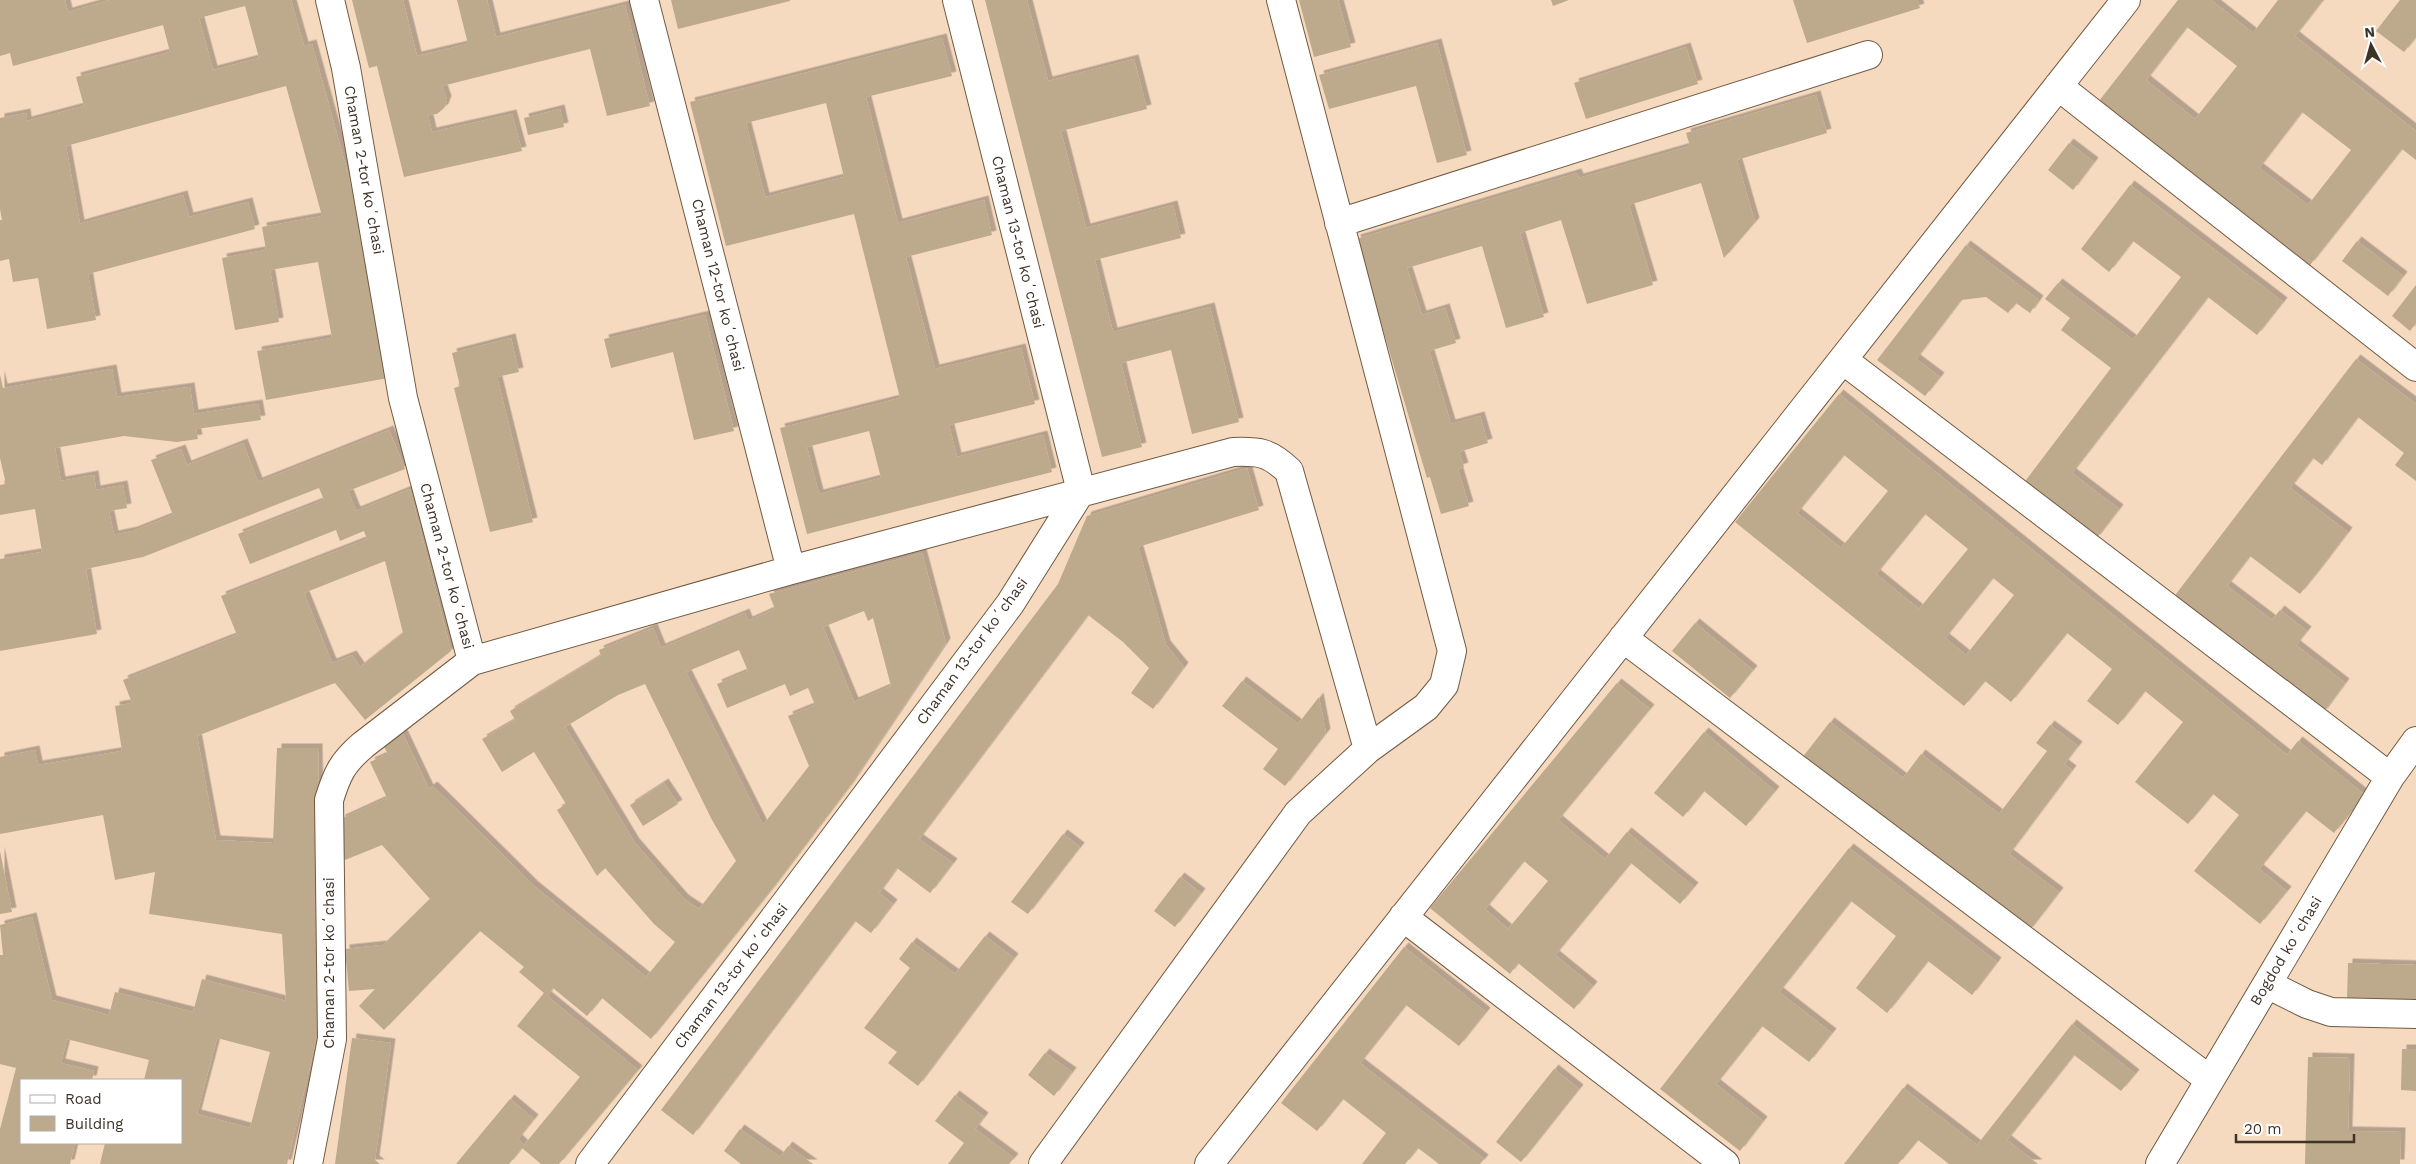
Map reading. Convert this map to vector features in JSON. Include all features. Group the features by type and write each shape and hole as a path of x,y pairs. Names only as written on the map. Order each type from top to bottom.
{"street":[{"name":"Chaman 2-tor koʻchasi","path":"308,1164 332,1039 329,800 336,775 346,759 472,661 403,398 346,68 330,0"},
{"name":"Chaman 12-tor koʻchasi","path":"644,0 791,570"},
{"name":"Chaman 13-tor koʻchasi","path":"590,1164 1010,604 1081,492 958,0"},
{"path":"1043,1164 1298,813 1368,749 1426,707 1444,685 1452,651 1281,0"},
{"path":"1209,1164 2126,0"},
{"path":"1339,223 1868,55"},
{"path":"2058,86 2416,367"},
{"path":"1842,360 2390,777"},
{"path":"472,661 791,570 1081,492 1232,452 1257,451 1275,458 1289,471 1368,749"},
{"path":"1623,638 2210,1080"},
{"name":"Bogdod koʻchasi","path":"2160,1164 2390,777 2416,741"},
{"path":"1403,917 1725,1164"},
{"path":"2267,984 2307,1004 2331,1012 2416,1014"}],"building":[{"path":"0,0 65,0 68,12 110,0 291,0 304,46 312,44 358,210 388,378 266,400 257,351 332,338 318,262 270,270 279,322 235,330 222,258 266,250 262,227 322,216 286,86 66,146 80,224 183,195 189,217 248,202 255,229 88,274 96,320 47,329 38,278 13,282 9,259 0,261 0,220 2,220 0,209 0,118 26,113 27,121 84,106 76,77 170,52 163,25 13,66 10,53 0,56","holes":["245,6 259,58 213,70 199,18"]},
{"path":"352,0 403,0 417,56 468,44 457,0 487,0 496,37 625,5 650,106 607,116 590,49 442,86 447,100 444,108 437,114 428,115 432,132 512,114 522,151 404,177 377,66 369,68"},
{"path":"671,0 790,0 790,1 678,29"},
{"path":"985,0 1027,0 1048,81 1134,59 1147,109 1061,131 1086,228 1173,205 1181,238 1095,260 1113,332 1210,307 1239,422 1192,434 1171,350 1121,363 1142,447 1102,457"},
{"path":"1299,0 1338,0 1351,47 1314,57"},
{"path":"1551,0 1569,0 1553,6"},
{"path":"1793,0 1917,0 1920,8 1807,43"},
{"path":"2178,0 2211,0 2253,33 2278,0 2323,0 2295,36 2416,131 2416,160 2402,149 2310,265 2099,101","holes":["2187,27 2237,66 2195,119 2146,80","2302,112 2351,150 2308,205 2259,168"]},
{"path":"2400,0 2416,0 2416,37 2404,52 2376,31"},
{"path":"942,38 952,76 866,97 898,223 984,200 992,235 906,257 935,369 1021,348 1035,404 949,425 957,457 1043,435 1052,472 807,534 780,428 900,398 854,214 726,246 690,102","holes":["826,103 844,177 765,197 746,123","869,431 881,478 819,494 807,447"]},
{"path":"1437,43 1467,155 1437,163 1416,86 1329,109 1319,75"},
{"path":"1686,47 1698,84 1586,119 1574,83"},
{"path":"1816,95 1827,133 1737,160 1755,222 1724,258 1701,183 1629,205 1653,285 1587,304 1561,220 1520,233 1544,317 1506,328 1482,246 1407,268 1422,315 1445,308 1456,343 1429,351 1451,424 1480,416 1488,443 1459,452 1464,467 1458,469 1469,506 1441,514 1430,477 1427,478 1356,239 1577,173 1579,178 1690,146 1686,133"},
{"path":"560,109 564,127 528,135 524,118"},
{"path":"2069,143 2094,162 2073,190 2048,170"},
{"path":"2130,185 2283,302 2257,335 2208,297 2072,473 2119,509 2096,539 2023,484 2111,368 2061,330 2070,318 2045,299 2058,283 2133,340 2181,277 2133,241 2109,272 2081,249"},
{"path":"2357,241 2403,276 2388,296 2342,261"},
{"path":"1966,245 2039,300 2030,313 2016,303 2008,313 1986,297 1961,300 1916,359 1940,377 1925,396 1877,360"},
{"path":"2416,285 2416,323 2410,331 2392,316"},
{"path":"705,315 734,431 694,440 673,352 611,368 604,339"},
{"path":"511,338 519,372 497,377 533,522 490,532 454,388 460,386 452,353"},
{"path":"2356,359 2416,404 2416,481 2395,465 2404,453 2358,417 2322,465 2313,458 2290,488 2348,532 2320,569 2300,594 2250,556 2227,586 2272,620 2280,610 2307,631 2296,645 2345,683 2323,713 2173,598"},
{"path":"112,369 117,397 190,387 194,414 258,404 261,420 196,429 198,439 177,442 124,436 55,448 61,481 94,475 96,490 123,485 127,508 109,511 114,535 133,531 173,515 151,460 181,449 187,465 243,443 258,482 389,430 405,469 348,491 356,511 410,489 451,651 365,720 335,683 197,736 216,840 273,843 277,748 318,748 323,1011 287,1164 100,1164 105,1144 182,1144 182,1079 144,1079 149,1060 67,1039 61,1063 94,1071 92,1079 20,1079 20,1144 75,1144 70,1164 0,1164 0,1129 16,1068 0,1064 0,955 3,955 0,925 32,917 52,1000 109,1015 115,992 193,1012 202,979 286,1001 282,934 149,914 155,872 115,880 103,815 0,834 0,757 35,750 38,765 122,751 115,706 132,703 123,680 237,635 221,596 367,539 364,531 340,541 336,530 250,564 238,534 324,500 319,488 143,557 86,569 97,634 0,651 0,559 42,552 35,509 0,515 0,485 6,484 0,458 0,375 3,388","holes":["385,561 403,633 360,667 352,655 332,663 304,593","217,1038 270,1052 250,1128 197,1114"]},
{"path":"1839,394 2287,755 2298,741 2365,795 2334,833 2306,811 2259,869 2287,891 2260,924 2194,871 2239,815 2213,794 2188,824 2135,782 2183,722 2145,691 2118,725 2087,701 2112,669 2067,633 2011,702 1985,681 1964,706 1735,522","holes":["1844,455 1888,491 1841,548 1797,513","1925,514 1968,549 1919,609 1876,574","1993,578 2014,595 1966,655 1945,638"]},
{"path":"1247,468 1259,510 1138,547 1166,645 1184,667 1153,709 1131,693 1149,668 1123,642 1088,615 919,839 953,863 930,893 897,868 879,893 893,904 871,933 855,921 693,1135 661,1110 1058,584 1087,516"},
{"path":"922,553 946,643 849,787 772,889 651,1039 602,998 587,1016 553,988 547,996 638,1070 559,1164 541,1164 522,1148 509,1164 456,1164 510,1099 534,1119 518,1139 524,1145 580,1077 517,1026 544,993 519,972 524,967 480,931 384,1030 359,1006 375,989 349,991 345,949 383,945 430,899 382,845 345,860 337,841 341,819 387,798 370,762 388,754 382,743 403,734 429,789 433,786 534,886 646,977 675,942 654,924 605,868 597,876 557,810 566,804 534,752 502,772 482,739 515,720 510,711 601,656 599,650 653,628 661,648 745,613 748,621 775,609 769,594","holes":["864,611 868,621 873,618 891,686 854,702 823,627","739,650 748,671 717,684 727,708 785,684 790,696 808,688 815,705 788,716 809,766 763,825 686,672","645,684 712,820 736,861 699,909 684,899 635,843 565,727 618,695"]},
{"path":"1695,623 1753,670 1730,698 1672,651"},
{"path":"1242,681 1298,724 1319,697 1326,733 1285,786 1263,769 1278,749 1222,706"},
{"path":"1617,683 1650,709 1558,820 1605,859 1627,832 1694,887 1680,904 1631,863 1555,955 1593,986 1574,1009 1518,963 1510,974 1430,908","holes":["1524,861 1548,881 1508,929 1485,909"]},
{"path":"1830,722 1903,778 1921,754 1999,814 2047,751 2036,743 2050,725 2078,746 2064,764 2072,770 2009,854 2059,892 2029,931 1802,758"},
{"path":"1704,732 1775,791 1746,826 1704,791 1683,817 1654,793"},
{"path":"664,783 678,804 643,826 630,805"},
{"path":"1063,834 1080,847 1028,914 1011,902"},
{"path":"1849,848 1997,962 1972,995 1928,961 1887,1013 1856,988 1896,936 1851,901 1779,992 1832,1033 1809,1062 1762,1026 1716,1084 1763,1121 1740,1151 1660,1089"},
{"path":"0,851 12,912 0,914"},
{"path":"1180,877 1201,893 1175,927 1154,911"},
{"path":"985,936 1014,958 918,1086 888,1063 897,1052 864,1028 910,968 899,959 912,942 955,974"},
{"path":"1404,947 1486,1012 1459,1046 1406,1005 1360,1063 1484,1159 1480,1164 1439,1164 1418,1148 1405,1164 1362,1164 1386,1133 1343,1099 1317,1131 1281,1103"},
{"path":"2348,963 2416,965 2416,1002 2347,1000"},
{"path":"2072,1024 2135,1074 2121,1091 2074,1055 2007,1140 2038,1164 1949,1164 1918,1140 1898,1164 1844,1164 1903,1088 1977,1145"},
{"path":"352,1038 391,1043 375,1160 380,1164 335,1164"},
{"path":"2402,1049 2416,1049 2416,1091 2401,1090"},
{"path":"1045,1053 1072,1072 1054,1096 1028,1075"},
{"path":"2308,1057 2350,1058 2348,1131 2401,1132 2400,1164 2305,1164"},
{"path":"1554,1069 1579,1089 1521,1162 1496,1142"},
{"path":"955,1095 984,1117 975,1129 1014,1158 1009,1164 948,1164 964,1143 935,1121"},
{"path":"740,1129 780,1157 788,1146 813,1164 741,1164 724,1151"}]}
